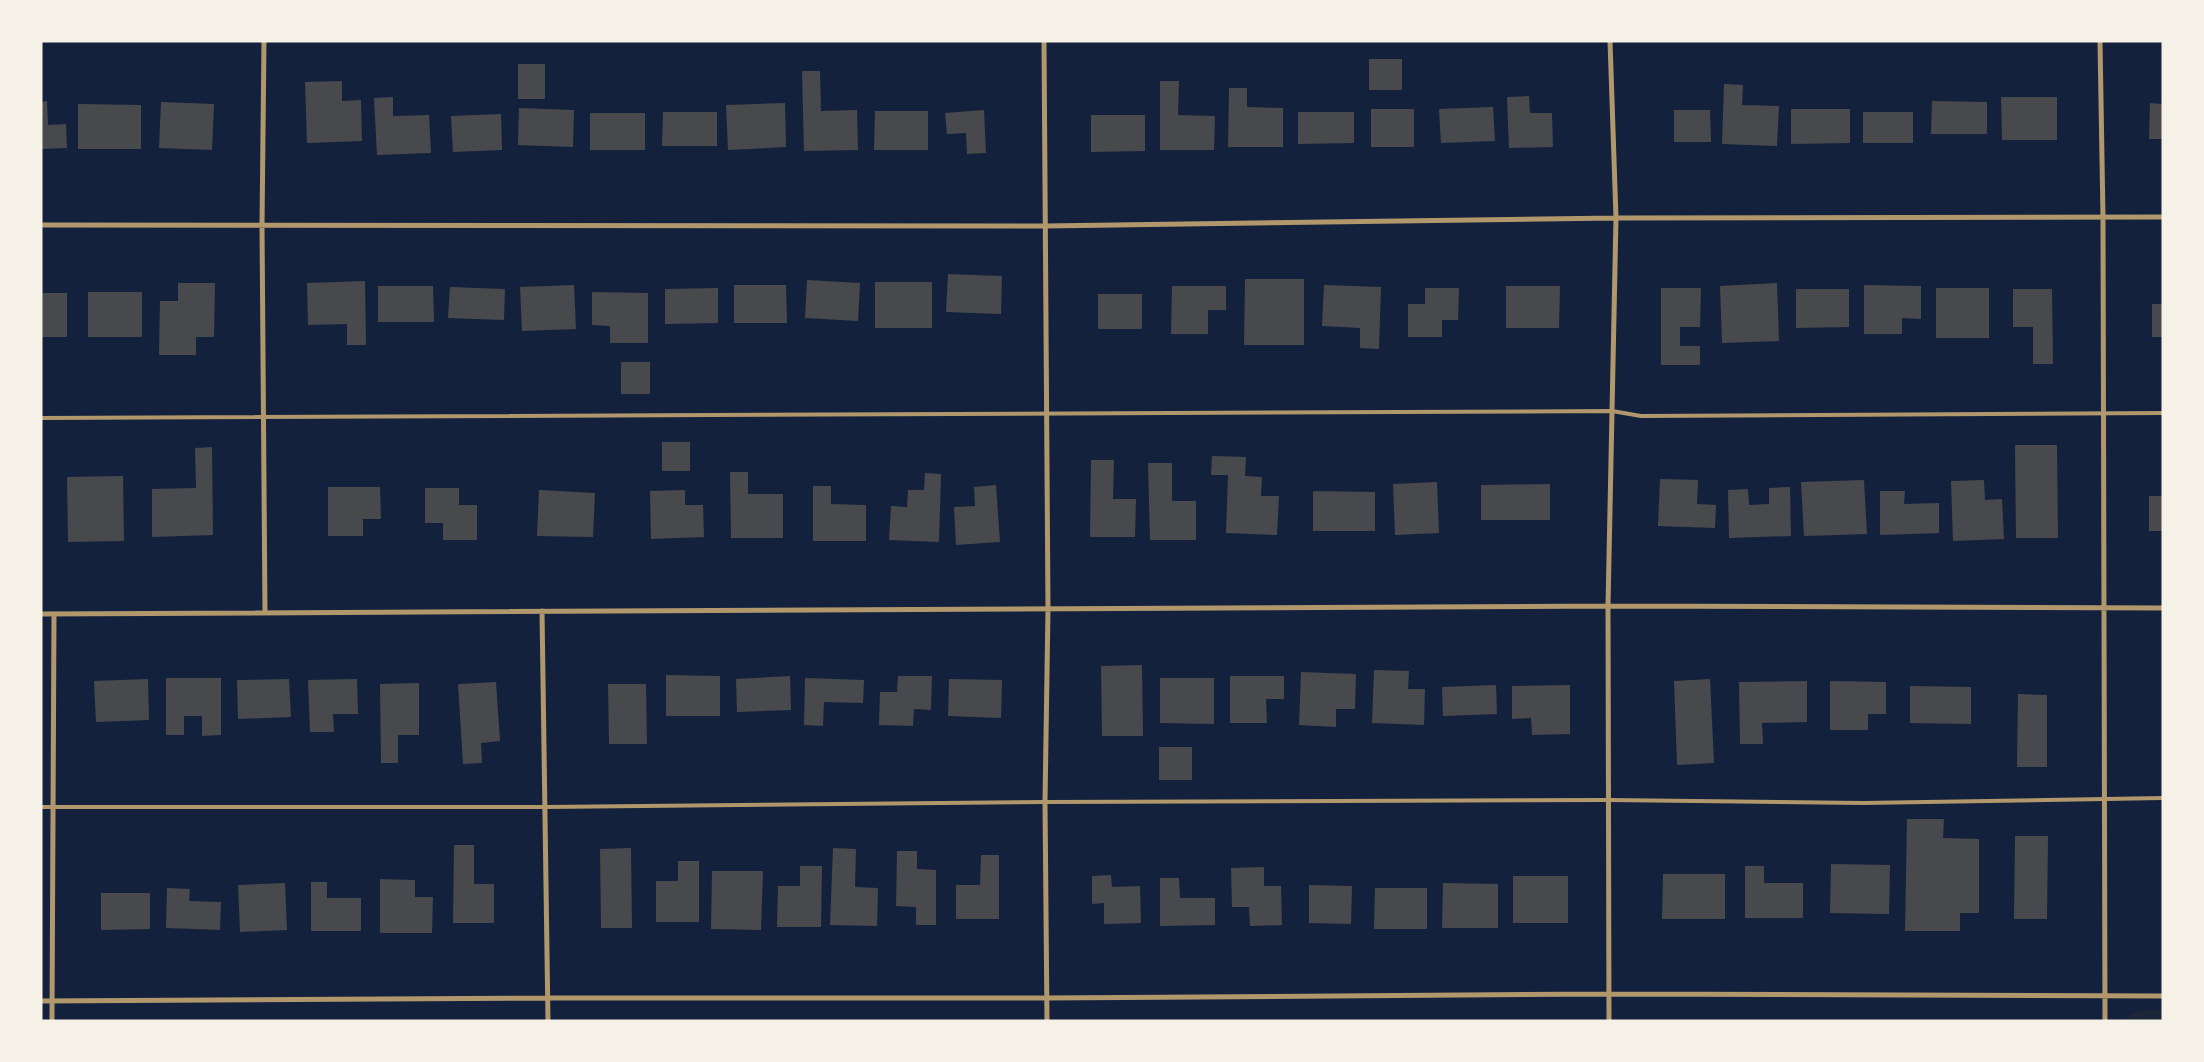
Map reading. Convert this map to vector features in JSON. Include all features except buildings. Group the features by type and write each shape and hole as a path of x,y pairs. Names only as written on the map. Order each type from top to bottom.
{"street":[{"path":"264,41 262,225 265,613"},
{"path":"1044,41 1048,609 1045,802 1047,1021"},
{"path":"1609,1021 1608,606 1616,218 1610,41"},
{"path":"2100,41 2103,218 2105,1021"},
{"path":"41,225 1045,226 1616,218 2163,217"},
{"path":"41,614 1608,606 2163,608"},
{"path":"542,611 548,1021"},
{"path":"52,1021 54,614"},
{"path":"41,1001 1609,994 2163,996"}],"lane":[{"path":"41,418 1612,411 1641,416 2163,413"},
{"path":"41,807 545,807 1045,802 1609,800 1863,803 2163,798"}],"shaded area":[{"path":"2142,1010 2163,1010 2163,1021 2125,1021 2127,1016"}]}
